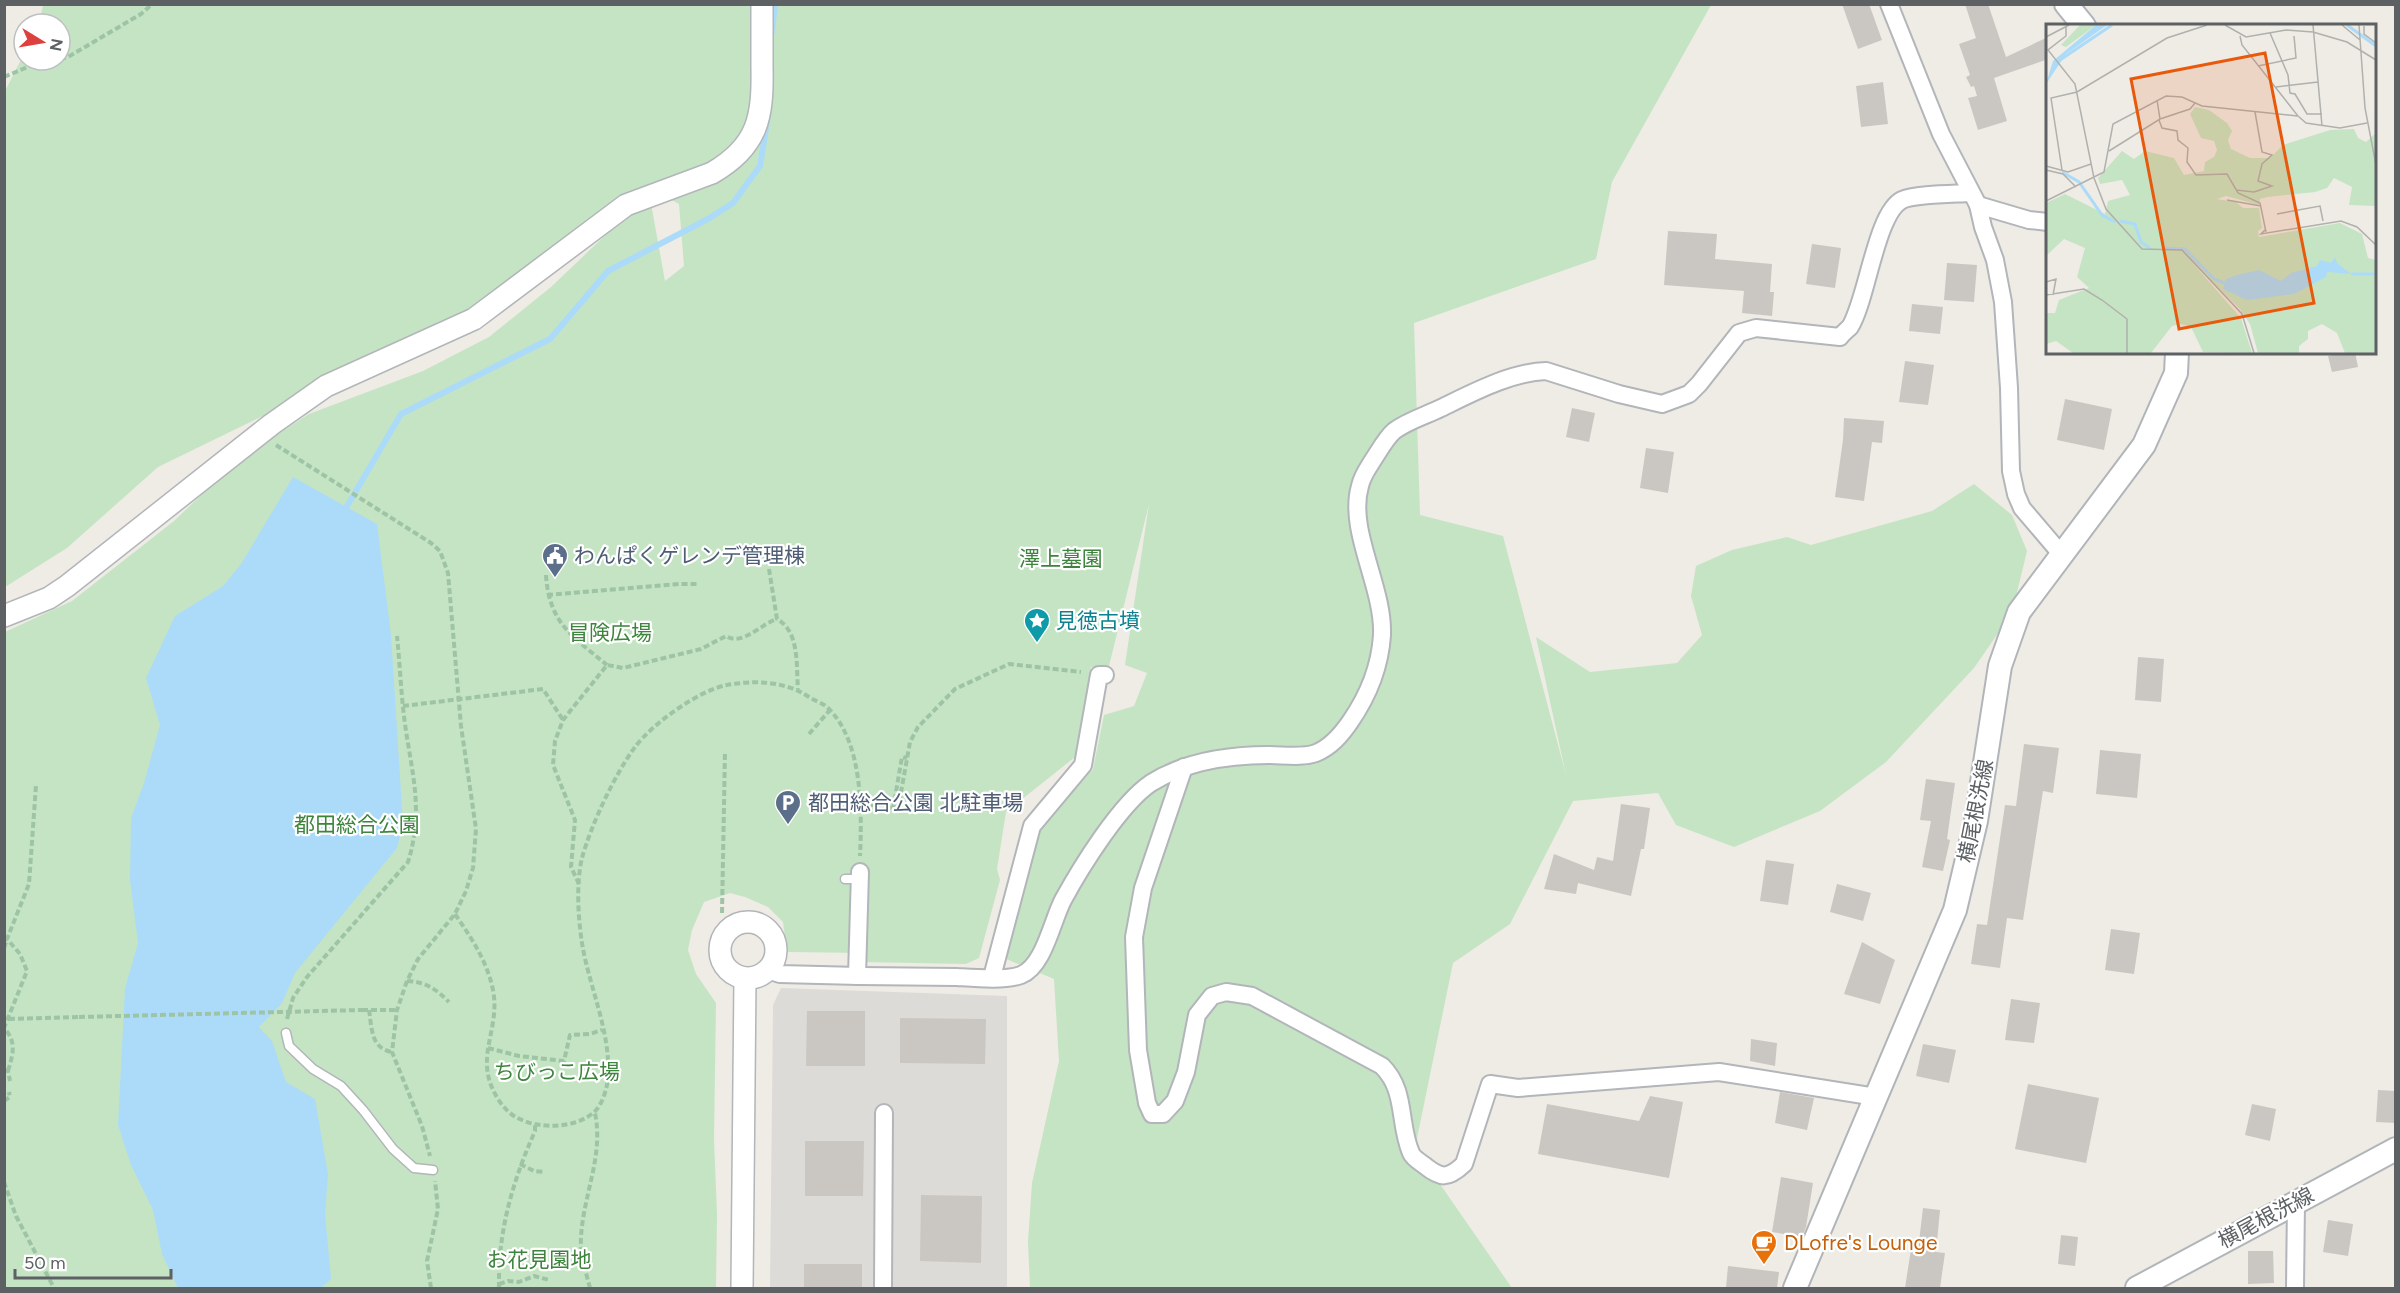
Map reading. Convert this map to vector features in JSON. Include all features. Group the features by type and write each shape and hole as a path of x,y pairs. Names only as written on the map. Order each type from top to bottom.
{"main road":[{"path":"2066,4 2082,24"},
{"name":"横尾根洗線","path":"1795,1288 1955,910 1976,821 2000,666 2019,612 2144,445 2176,373 2177,354"},
{"name":"横尾根洗線","path":"2137,1288 2396,1149"}],"street":[{"path":"4,616 49,598 68,586 272,424 326,386 474,319 626,205 725,166 750,140 760,119 763,86 762,4"},
{"path":"1889,4 1924,95 1974,199 1995,260 2003,302 2009,388 2011,471 2016,494 2022,508 2062,555"},
{"path":"766,970 775,955 775,945 772,937 759,924 741,922 726,932 720,950 726,967 745,978 766,970 780,974 1016,977 1032,967 1084,863 1118,816 1149,784 1184,767 1236,755 1314,754 1334,743 1364,699 1378,668 1382,633 1378,596 1356,509 1362,478 1393,432 1450,404 1502,382 1534,372 1546,371 1619,394 1662,404 1689,394 1700,384 1738,333 1747,329 1840,337 1849,327 1856,312 1885,223 1894,206 1909,198 1974,199 2029,220 2046,222"},
{"path":"992,977 1032,826 1083,765 1102,675"},
{"path":"1184,767 1143,888 1134,937 1138,1050 1147,1103 1152,1114 1163,1114 1174,1101 1186,1072 1197,1015 1212,996 1226,992 1252,996 1382,1066 1390,1074 1396,1088 1412,1155 1434,1173 1444,1176 1455,1173 1464,1164 1490,1084 1518,1088 1719,1072 1876,1097"},
{"path":"855,876 857,976"},
{"path":"742,1288 745,978"},
{"path":"883,1288 884,1113"},
{"path":"2295,1202 2295,1288"}],"lane":[{"path":"286,1033 289,1046 313,1069 341,1086 393,1149 414,1168 433,1170"}],"path":[{"path":"72,55 141,14 152,4"},
{"path":"290,455 431,543 440,551 448,573 459,699 476,829 476,845 473,868 455,914 418,959 407,981 397,1010 392,1052 422,1126 437,1190 438,1209 427,1261 431,1288"},
{"path":"769,569 777,619"},
{"path":"546,575 547,595 557,619 576,639 607,665 623,668 701,650 726,636 731,639 740,639 777,619"},
{"path":"547,595 699,584"},
{"path":"777,619 786,624 792,632 798,689"},
{"path":"286,1033 287,1017 293,998 307,977 408,862 417,816 397,636"},
{"path":"861,803 898,809 910,742 918,727 955,689 1009,664 1102,675"},
{"path":"580,886 571,867 574,820 553,765 555,741 563,720 607,665"},
{"path":"590,1288 581,1240 584,1211 596,1163 598,1129 595,1113 607,1086 608,1070 602,1030 582,944 580,886 582,858 619,772 645,737 698,695 718,686 742,682 776,683 798,689 829,711 841,727 854,759 861,803 855,876"},
{"path":"403,706 543,689 563,720"},
{"path":"809,734 829,711"},
{"path":"722,914 725,751"},
{"path":"4,948 29,885 36,785"},
{"path":"455,914 484,959 494,993 486,1059 486,1073 493,1091 509,1112 535,1125 562,1125 595,1113"},
{"path":"7,939 20,954 27,971 4,1028 12,1036 14,1051 6,1071 10,1081"},
{"path":"407,981 429,985 449,1002"},
{"path":"369,1010 372,1037 384,1051 392,1052"},
{"path":"9,1020 397,1010"},
{"path":"489,1047 519,1056 564,1061 570,1035 590,1034 602,1030"},
{"path":"4,1101 10,1097 9,1092"},
{"path":"499,1287 503,1231 511,1191 535,1131 535,1125"},
{"path":"520,1164 534,1171 545,1172"},
{"path":"4,1182 20,1225 54,1288"},
{"path":"499,1287 508,1281 519,1282 534,1276 549,1280"}],"shaded area":[{"path":"781,988 1007,996 1007,1288 770,1288 773,1005"}],"green space":[{"path":"43,5 1711,5 1612,182 1596,259 1414,323 1420,515 1503,536 1566,775 1536,637 1590,672 1677,663 1702,635 1691,596 1696,566 1732,550 1787,537 1811,545 1932,511 1974,484 2012,515 2027,551 2012,613 1974,668 1886,762 1820,811 1734,847 1676,825 1658,793 1573,801 1510,924 1453,963 1415,1148 1512,1288 1030,1288 1028,1242 1032,1183 1059,1061 1054,979 1004,958 1039,831 1093,769 1104,715 1134,706 1147,673 1125,665 1149,504 1109,666 1091,667 1075,757 1006,812 997,869 1000,880 979,958 966,964 863,962 863,953 787,952 783,922 768,907 730,893 704,902 692,930 688,950 696,974 716,1003 714,1139 717,1214 716,1288 5,1288 5,632 72,601 174,521 239,459 309,414 423,371 489,337 551,287 636,206 474,319 337,380 158,467 67,548 5,587 5,91 15,72 72,72 72,12 42,12","holes":["659,193 679,204 684,266 665,281 650,198"]}],"water":[{"path":"293,477 377,524 391,635 403,824 397,848 295,973 282,1003 259,1027 272,1041 286,1082 315,1099 328,1174 325,1214 331,1279 321,1288 178,1288 162,1254 153,1210 131,1165 118,1125 125,988 138,943 130,880 131,818 144,783 160,725 146,678 175,616 223,586 241,564"}],"building":[{"path":"1842,4 1869,4 1882,40 1858,49"},
{"path":"1965,4 1988,4 2006,57 2046,38 2046,60 1994,78 2007,121 1978,130 1968,98 1977,96 1974,86 1971,87 1966,77 1970,75 1959,44 1976,38"},
{"path":"1883,82 1888,124 1861,127 1856,86"},
{"path":"1668,231 1717,234 1715,259 1772,264 1770,292 1774,292 1772,316 1742,313 1744,291 1664,285"},
{"path":"1812,244 1841,248 1835,288 1806,284"},
{"path":"1947,263 1977,265 1974,302 1944,300"},
{"path":"1912,304 1943,307 1940,334 1909,331"},
{"path":"2355,354 2358,367 2332,372 2328,356"},
{"path":"1905,361 1934,365 1928,405 1899,402"},
{"path":"2065,399 2112,409 2104,450 2057,440"},
{"path":"1572,408 1595,413 1589,442 1566,437"},
{"path":"1844,418 1884,421 1882,443 1872,442 1864,501 1835,497"},
{"path":"1646,448 1674,452 1668,493 1640,488"},
{"path":"2138,657 2164,659 2161,702 2135,700"},
{"path":"2024,744 2059,748 2053,793 2043,791 2023,920 2007,918 2000,968 1971,964 1977,924 1987,925 2005,805 2016,806"},
{"path":"2100,750 2141,754 2137,798 2096,794"},
{"path":"1926,779 1955,783 1947,839 1950,840 1943,871 1922,867 1931,821 1920,820"},
{"path":"1621,804 1650,808 1644,849 1641,849 1631,896 1578,883 1576,894 1544,889 1554,854 1594,870 1597,857 1613,861"},
{"path":"1766,860 1794,864 1788,905 1760,901"},
{"path":"1837,884 1871,893 1863,921 1830,912"},
{"path":"2111,929 2140,933 2134,974 2105,970"},
{"path":"1862,942 1895,960 1880,1004 1844,994"},
{"path":"2011,999 2040,1003 2034,1043 2005,1040"},
{"path":"807,1011 865,1011 865,1066 806,1066"},
{"path":"900,1018 986,1019 985,1064 900,1063"},
{"path":"1751,1039 1777,1043 1775,1066 1750,1061"},
{"path":"1923,1044 1956,1050 1949,1083 1916,1076"},
{"path":"2028,1084 2099,1098 2086,1163 2015,1149"},
{"path":"2378,1090 2396,1091 2396,1123 2376,1122"},
{"path":"1780,1092 1814,1098 1807,1130 1775,1123"},
{"path":"1650,1096 1683,1102 1669,1178 1538,1154 1547,1104 1639,1121"},
{"path":"2252,1104 2276,1109 2270,1141 2245,1135"},
{"path":"805,1141 864,1141 863,1196 805,1196"},
{"path":"1781,1177 1813,1183 1806,1227 1802,1237 1772,1232"},
{"path":"921,1195 982,1196 981,1263 920,1261"},
{"path":"1923,1208 1940,1210 1936,1252 1945,1253 1940,1288 1905,1288 1911,1249 1918,1250"},
{"path":"2328,1220 2353,1224 2348,1256 2323,1252"},
{"path":"2061,1235 2078,1237 2075,1266 2058,1264"},
{"path":"2248,1251 2273,1251 2274,1283 2248,1284"},
{"path":"804,1264 862,1264 862,1288 804,1288"},
{"path":"1728,1266 1779,1272 1777,1288 1726,1288"}],"waterway":[{"path":"772,32 775,4"},
{"path":"343,513 401,414 550,339 608,271 708,219 733,203 760,166 768,115"}],"place":[{"name":"わんぱくゲレンデ管理棟","path":"555,579"},
{"name":"見徳古墳","path":"1037,644"},
{"name":"都田総合公園 北駐車場","path":"788,826"},
{"name":"DLofre's Lounge","path":"1764,1266"}],"park label":[{"name":"澤上墓園","path":"1061,559"},
{"name":"冒険広場","path":"610,633"},
{"name":"都田総合公園","path":"357,825"},
{"name":"ちびっこ広場","path":"557,1072"},
{"name":"お花見園地","path":"539,1260"}]}
